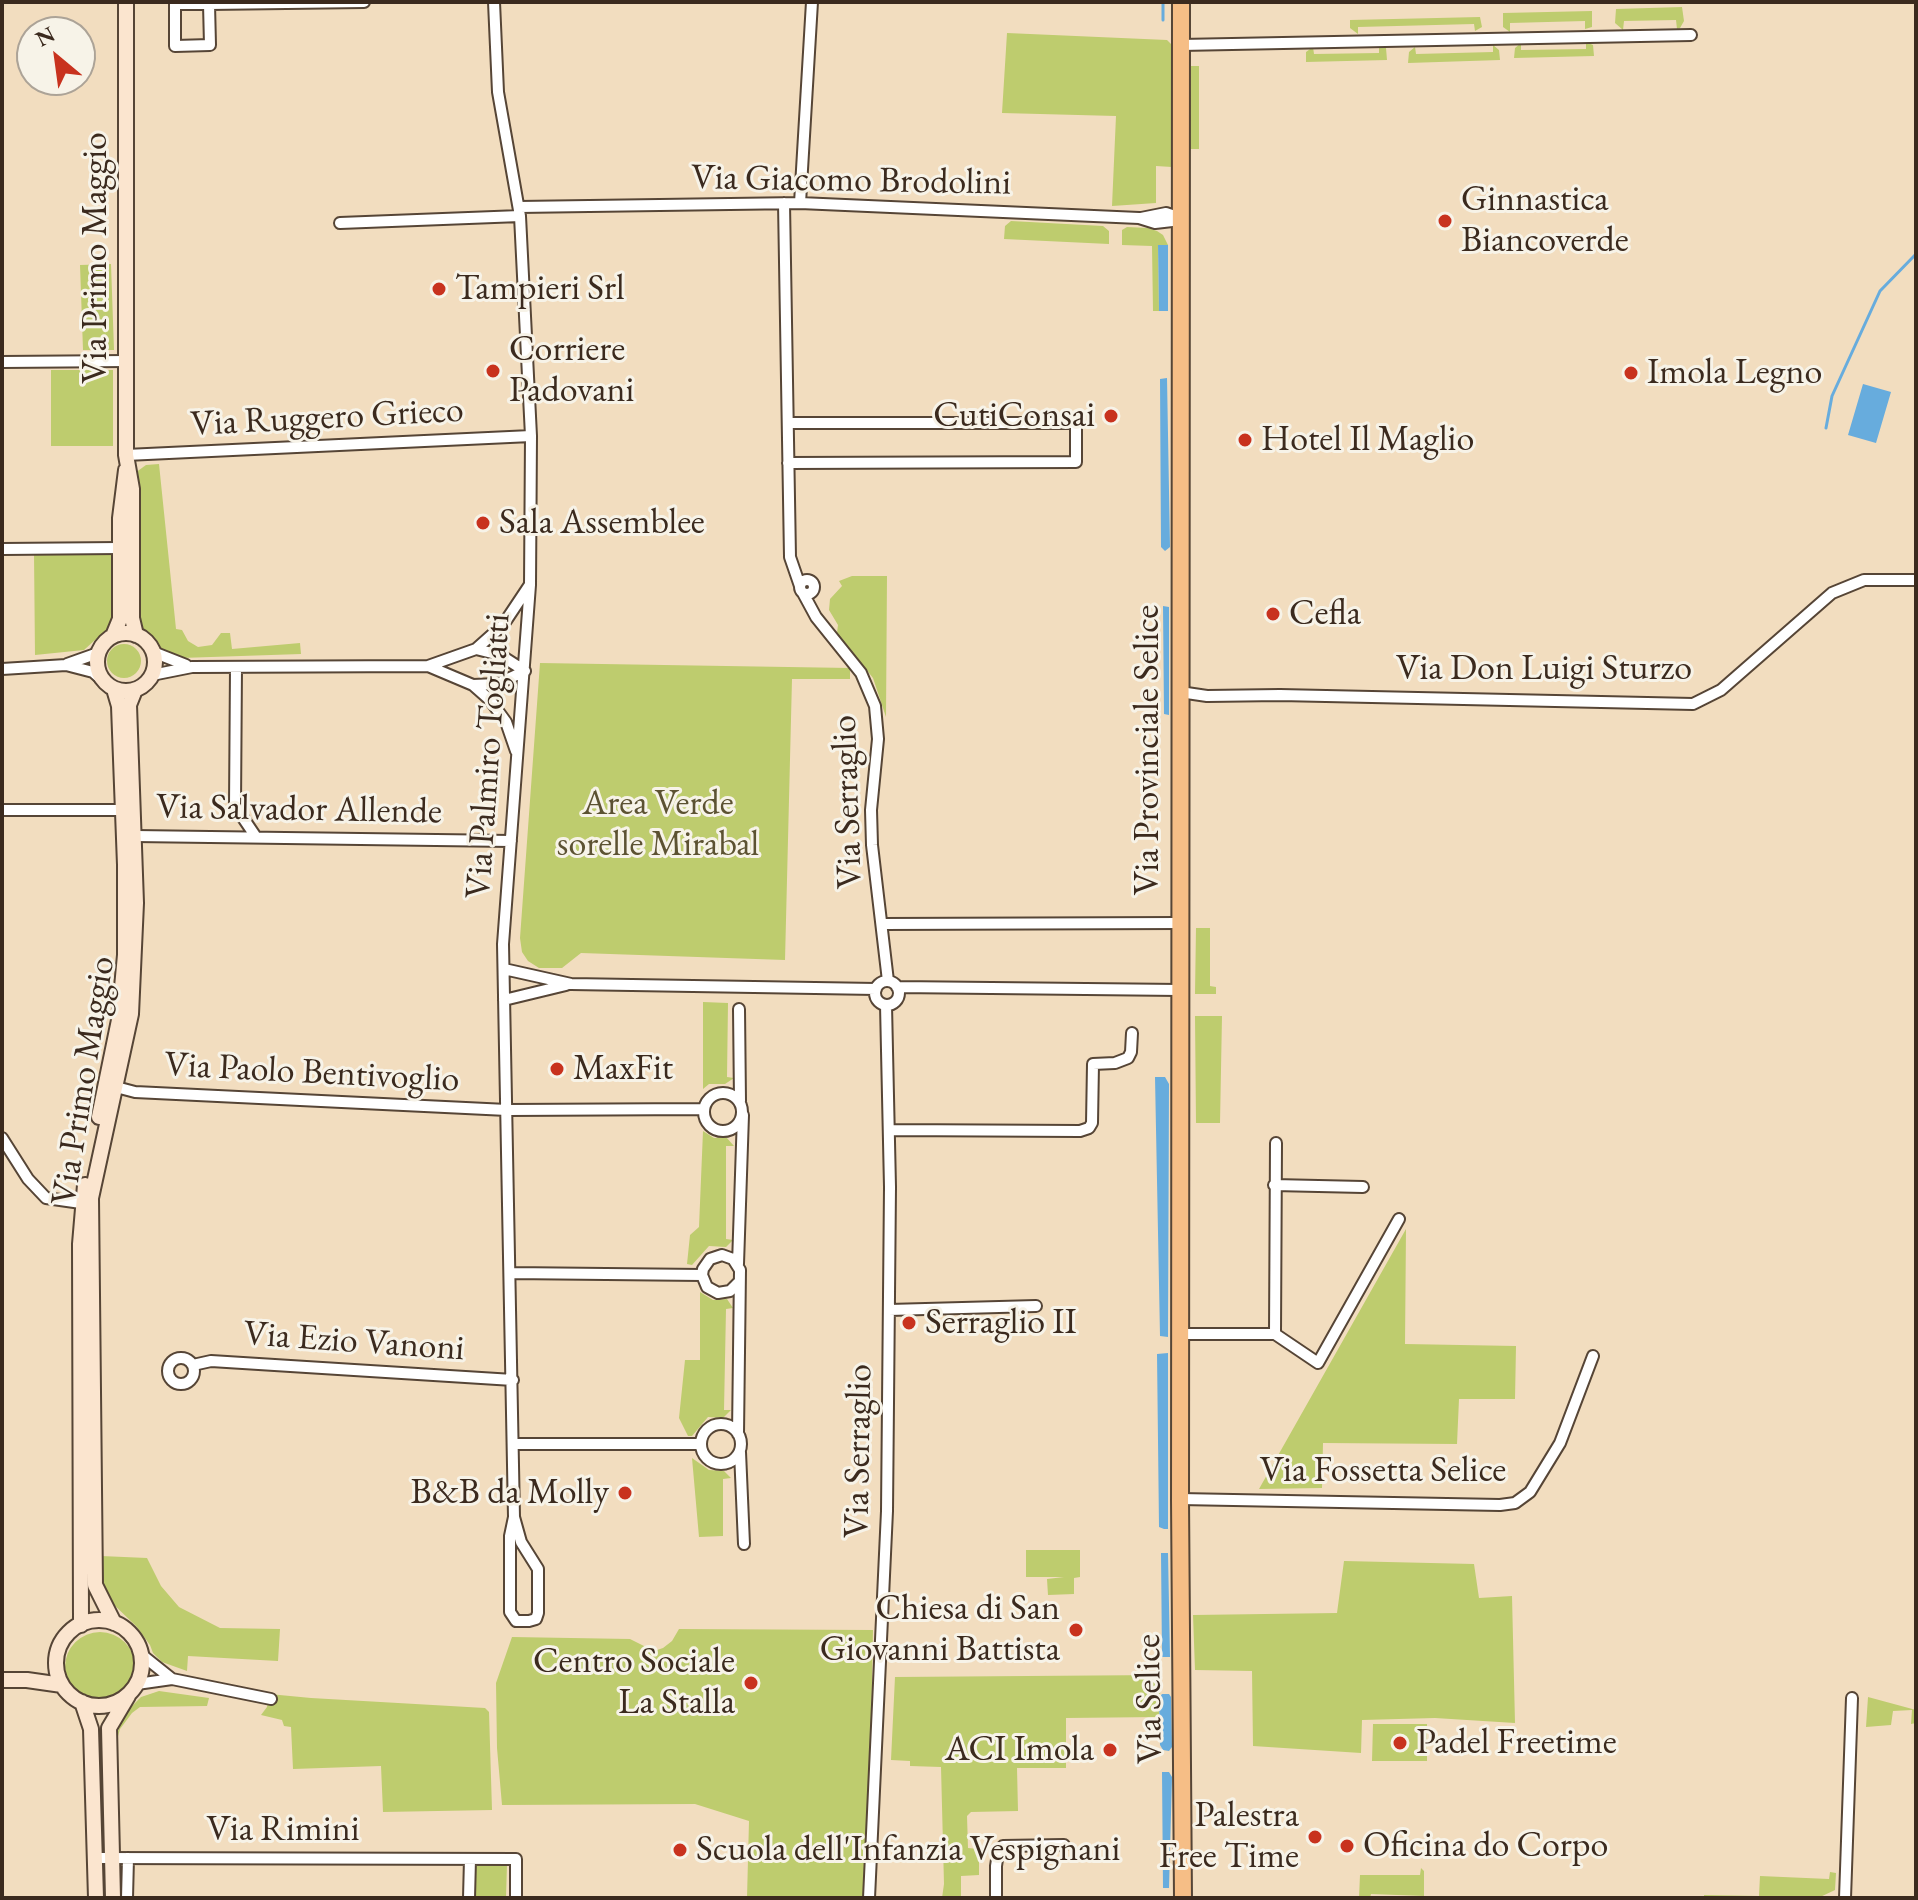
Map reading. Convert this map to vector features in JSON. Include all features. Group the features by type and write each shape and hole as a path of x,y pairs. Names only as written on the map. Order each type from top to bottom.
{"main road":[{"name":"Via Provinciale Selice","path":"1180,1499 1180,692 1175,221 1181,200 1181,2"},
{"name":"Via Selice","path":"1180,1499 1183,1898"}],"street":[{"name":"Via Primo Maggio","path":"126,2 127,460 132,489 132,618 136,635"},
{"path":"209,4 210,45 175,46 175,4 364,2"},
{"name":"Via Palmiro Togliatti","path":"494,2 498,92 520,212 531,436 530,585 503,944 513,1380 514,1517 510,1536 510,1612 516,1621 529,1621 536,1619 538,1613 538,1569 521,1542 514,1517"},
{"path":"800,203 812,2"},
{"path":"1181,45 1691,35"},
{"path":"784,203 788,463 1076,462 1076,423 788,423"},
{"name":"Via Giacomo Brodolini","path":"340,223 520,212 784,203 1139,218 1155,223 1175,221"},
{"path":"2,362 127,361"},
{"name":"Via Ruggero Grieco","path":"127,460 531,436"},
{"name":"Via Primo Maggio","path":"113,636 120,619 121,491 127,460"},
{"name":"Via Serraglio","path":"788,463 791,562 805,588 809,604 861,673 875,706 878,739 871,810 872,845 892,984"},
{"path":"2,549 120,548"},
{"name":"Via Don Luigi Sturzo","path":"1180,692 1207,696 1693,704 1721,690 1832,593 1864,580 1916,580"},
{"path":"152,675 192,667 428,666 476,649 503,625 530,585"},
{"path":"66,665 93,672 101,679 114,689 135,690 152,675 155,667 153,652 136,635 113,636 98,653 96,662 101,679"},
{"path":"476,649 500,655 525,671"},
{"path":"153,652 192,667"},
{"path":"2,669 66,665 98,653"},
{"path":"428,666 473,685 490,700 506,722 518,756"},
{"path":"236,667 235,806 256,837"},
{"path":"473,685 497,684 525,671"},
{"name":"Via Primo Maggio","path":"81,1625 81,1203 121,1007 125,955 119,706 114,689"},
{"name":"Via Primo Maggio","path":"135,690 129,705 135,836 132,999 91,1198 95,1585 114,1623 127,1630 137,1642 142,1655"},
{"path":"2,810 122,810"},
{"name":"Via Salvador Allende","path":"135,836 511,841"},
{"path":"882,924 1180,923"},
{"path":"504,969 571,984 876,989 882,983 1180,990"},
{"path":"504,1000 571,984"},
{"path":"876,989 877,999 886,1005 893,1003 898,997 892,984"},
{"name":"Via Serraglio","path":"869,1898 887,1511 889,1130 886,1005"},
{"path":"739,1009 740,1101 743,1115 738,1264 741,1276 738,1434 744,1544"},
{"path":"889,1130 1080,1131 1089,1128 1092,1123 1093,1064 1115,1063 1128,1058 1132,1033"},
{"name":"Via Paolo Bentivoglio","path":"116,1087 135,1092 507,1110 704,1109"},
{"path":"740,1101 729,1093 716,1094 710,1097 704,1109 711,1127 724,1131 736,1127 743,1115"},
{"path":"2,1138 28,1179 46,1198 81,1203"},
{"path":"1275,1334 1276,1143"},
{"path":"1274,1185 1363,1187"},
{"path":"1180,1334 1275,1334 1318,1363 1399,1219"},
{"path":"738,1264 728,1256 716,1256 706,1263 702,1275 707,1287 718,1293 730,1291 739,1282"},
{"path":"510,1273 702,1275"},
{"path":"889,1310 1036,1306"},
{"name":"Via Fossetta Selice","path":"1180,1499 1515,1503 1530,1492 1560,1443 1593,1356"},
{"name":"Via Ezio Vanoni","path":"193,1365 211,1361 513,1380"},
{"path":"738,1434 729,1426 716,1425 705,1432 701,1444 705,1456 715,1463 727,1463 740,1450"},
{"path":"513,1444 701,1444"},
{"path":"114,1623 92,1621 81,1625 63,1640 56,1662 62,1685 82,1702 106,1706 132,1690 172,1679 271,1699"},
{"path":"142,1655 172,1679"},
{"path":"127,1898 109,1728 142,1670 142,1655"},
{"path":"27,1680 56,1662"},
{"path":"2,1680 62,1685"},
{"path":"1844,1897 1852,1698"},
{"path":"82,1702 91,1729 96,1898"},
{"path":"996,1898 996,1866 998,1853 1003,1846 1064,1845"},
{"name":"Via Rimini","path":"97,1858 516,1859 516,1898"},
{"path":"113,1898 121,1858"},
{"path":"469,1898 470,1859"}],"green space":[{"path":"1682,7 1684,21 1677,29 1676,20 1624,21 1623,30 1615,23 1616,9"},
{"path":"1592,11 1592,27 1585,29 1585,21 1510,23 1510,32 1503,27 1503,13"},
{"path":"1480,17 1482,27 1475,31 1474,24 1358,27 1358,34 1350,28 1350,20"},
{"path":"1007,33 1167,40 1171,44 1172,167 1156,166 1156,203 1112,206 1116,116 1002,113"},
{"path":"1586,42 1593,45 1594,56 1514,58 1515,48 1521,43 1521,50 1586,49"},
{"path":"1493,45 1499,50 1500,60 1408,63 1409,52 1415,47 1416,54 1493,52"},
{"path":"1379,46 1386,48 1387,60 1306,62 1306,52 1313,47 1314,54 1379,53"},
{"path":"1191,66 1199,66 1199,149 1189,149"},
{"path":"1011,221 1103,226 1109,231 1109,244 1004,239 1005,226"},
{"path":"1127,227 1157,231 1168,245 1158,245 1159,311 1153,311 1152,246 1122,245 1122,230"},
{"path":"111,264 114,350 83,350 80,265"},
{"path":"51,370 113,370 113,446 51,446"},
{"path":"159,464 176,629 182,630 188,641 198,647 212,645 221,633 230,633 232,649 300,643 301,654 181,658 157,647 143,632 138,621 135,473 146,465"},
{"path":"114,552 116,621 84,650 35,655 34,554"},
{"path":"852,576 887,576 886,717 873,678 837,633 838,625 829,610 830,599 842,586 839,581"},
{"path":"124,644 136,649 141,661 136,673 124,678 112,673 107,661 112,649"},
{"name":"Area Verde sorelle Mirabal","path":"540,663 850,668 850,679 792,679 785,960 581,953 562,968 539,968 528,961 522,952 520,938"},
{"path":"1196,928 1210,928 1210,986 1216,987 1216,994 1195,994"},
{"path":"703,1002 728,1003 727,1077 734,1078 725,1084 709,1084 703,1089"},
{"path":"1195,1016 1222,1016 1220,1123 1196,1123"},
{"path":"703,1131 714,1138 726,1137 734,1146 726,1146 726,1239 733,1240 726,1247 709,1246 692,1265 687,1264 690,1235 699,1227"},
{"path":"1406,1229 1405,1344 1516,1346 1515,1399 1459,1399 1457,1444 1323,1443 1322,1488 1259,1489"},
{"path":"700,1292 713,1300 727,1299 733,1308 726,1309 724,1410 731,1410 723,1418 708,1417 692,1436 688,1436 679,1418 685,1360 700,1360"},
{"path":"692,1458 709,1470 724,1471 731,1478 723,1479 723,1536 699,1537"},
{"path":"1026,1550 1080,1550 1080,1577 1074,1578 1074,1594 1048,1595 1047,1579 1064,1577 1026,1577"},
{"path":"101,1556 147,1558 161,1586 179,1607 220,1628 280,1629 278,1661 188,1656 187,1671 162,1662 136,1626 110,1601 103,1585"},
{"path":"1344,1561 1474,1564 1479,1598 1512,1596 1515,1723 1435,1718 1362,1720 1361,1753 1253,1746 1252,1671 1195,1670 1193,1615 1337,1613"},
{"path":"679,1629 873,1630 868,1898 747,1898 749,1821 695,1804 502,1805 496,1683 512,1637 630,1639 654,1651 672,1641"},
{"path":"100,1632 125,1642 135,1667 125,1692 100,1702 75,1692 65,1667 75,1642"},
{"path":"1161,1675 1159,1717 1066,1718 1066,1768 1017,1768 1018,1811 971,1812 967,1816 968,1848 979,1849 979,1875 961,1876 961,1898 942,1898 941,1767 910,1766 910,1761 891,1760 895,1677"},
{"path":"159,1691 209,1698 207,1706 140,1707 120,1729 117,1740 118,1731 125,1714 141,1697"},
{"path":"269,1694 485,1708 489,1712 492,1810 383,1812 381,1766 293,1769 291,1727 284,1726 282,1720 261,1715 267,1707"},
{"path":"1868,1697 1916,1710 1916,1723 1911,1724 1912,1710 1893,1711 1891,1725 1866,1727"},
{"name":"Padel Freetime","path":"1373,1724 1427,1724 1427,1761 1372,1761"},
{"path":"474,1864 507,1864 506,1898 474,1898"},
{"path":"1421,1868 1424,1871 1424,1896 1371,1894 1370,1898 1359,1898 1360,1875 1420,1875"},
{"path":"1830,1872 1836,1873 1835,1890 1818,1898 1704,1898 1704,1895 1759,1896 1760,1876 1829,1879"}],"water":[{"path":"1158,245 1168,245 1168,311 1159,311"},
{"path":"1167,378 1170,547 1165,551 1161,547 1160,379"},
{"path":"1863,384 1891,392 1876,443 1848,435"},
{"path":"1163,606 1169,607 1169,715 1164,714"},
{"path":"1155,1077 1165,1077 1169,1084 1168,1337 1160,1336"},
{"path":"1168,1353 1168,1529 1164,1529 1159,1527 1157,1354"},
{"path":"1161,1553 1168,1553 1170,1657 1162,1657"},
{"path":"1162,1694 1171,1697 1172,1747 1169,1751 1163,1750 1160,1745 1159,1698"},
{"path":"1162,1772 1169,1772 1172,1777 1169,1888 1163,1888"}],"waterway":[{"path":"1163,2 1163,20"},
{"path":"1826,428 1832,396 1880,291 1916,254"}],"place":[{"name":"Ginnastica Biancoverde","path":"1445,221"},
{"name":"Tampieri Srl","path":"439,289"},
{"name":"Corriere Padovani","path":"493,371"},
{"name":"Imola Legno","path":"1631,373"},
{"name":"CutiConsai","path":"1111,416"},
{"name":"Hotel Il Maglio","path":"1245,440"},
{"name":"Sala Assemblee","path":"483,523"},
{"name":"Cefla","path":"1273,614"},
{"name":"MaxFit","path":"557,1069"},
{"name":"Serraglio II","path":"909,1323"},
{"name":"B&B da Molly","path":"625,1493"},
{"name":"Chiesa di San Giovanni Battista","path":"1076,1630"},
{"name":"Centro Sociale La Stalla","path":"751,1683"},
{"name":"Padel Freetime","path":"1400,1743"},
{"name":"ACI Imola","path":"1110,1750"},
{"name":"Palestra Free Time","path":"1315,1837"},
{"name":"Oficina do Corpo","path":"1347,1846"},
{"name":"Scuola dell'Infanzia Vespignani","path":"680,1850"}]}
